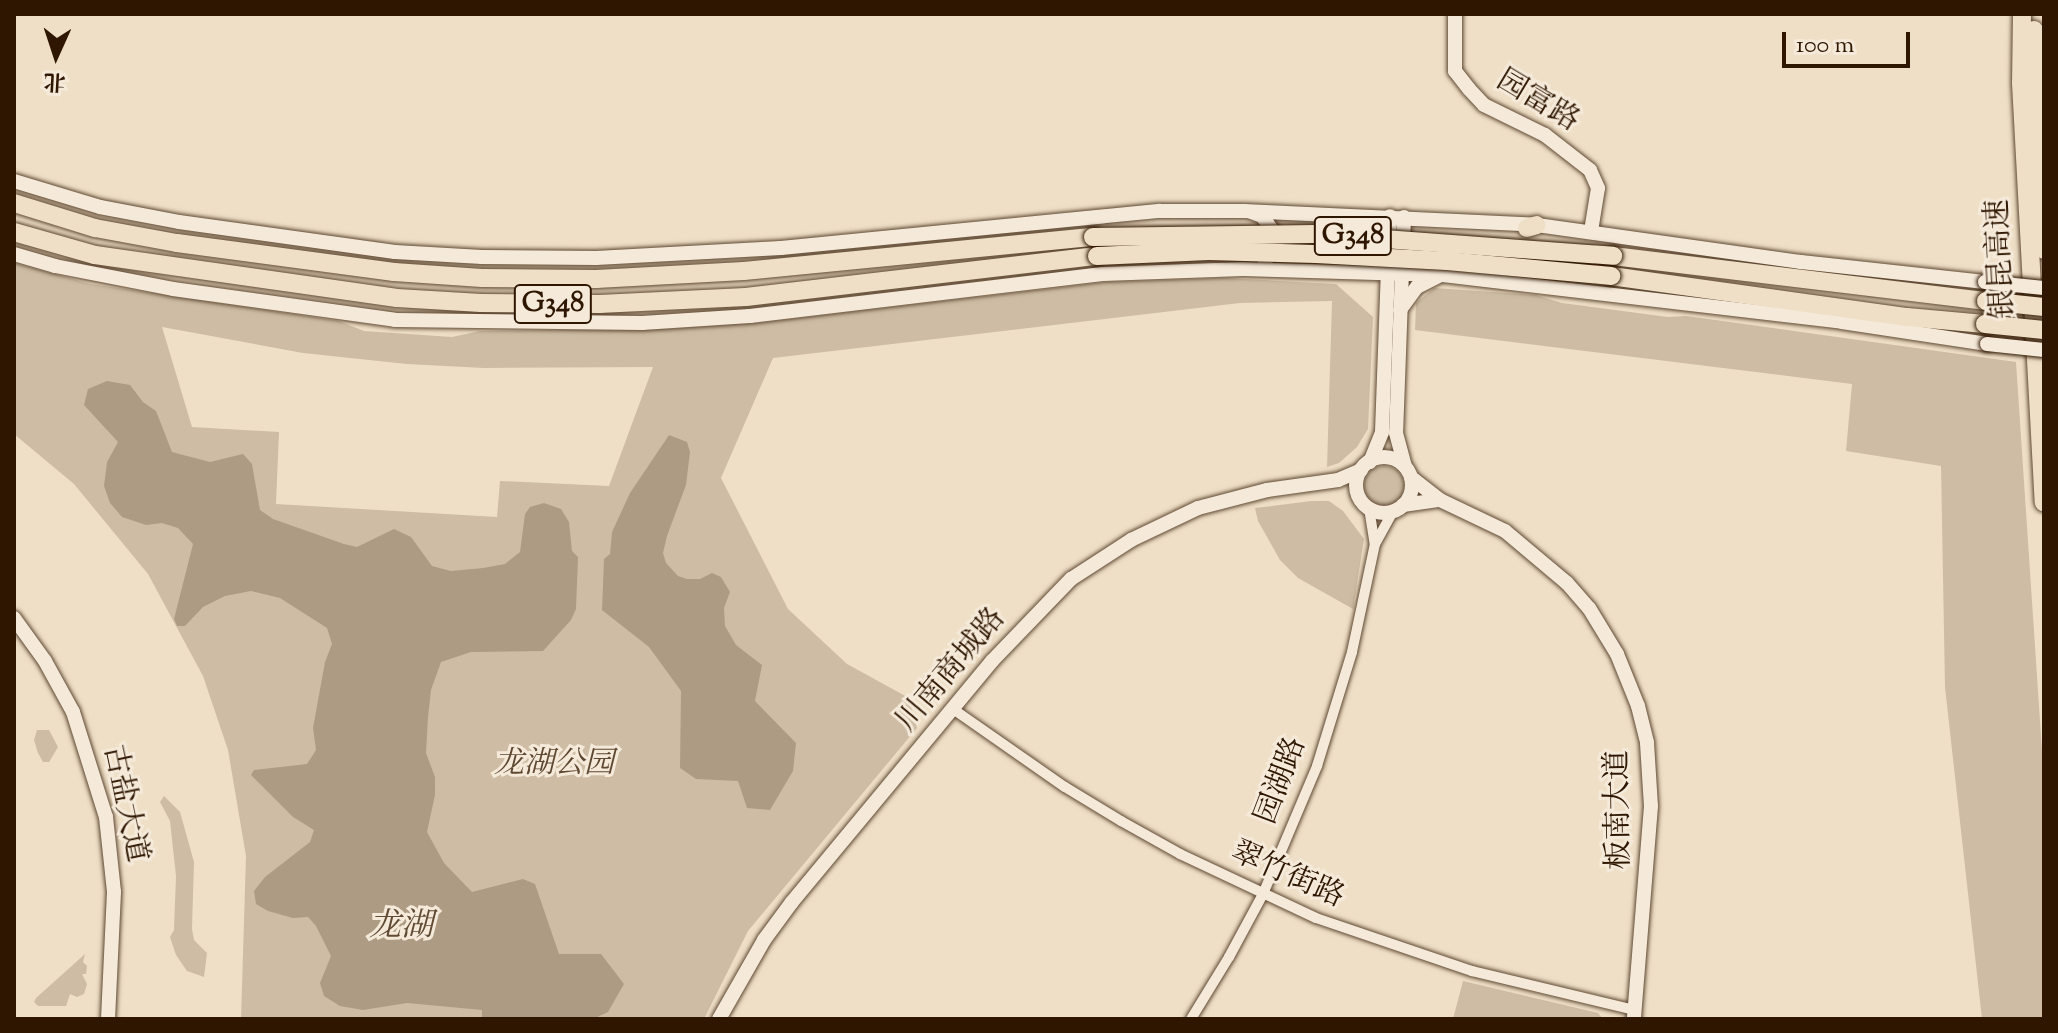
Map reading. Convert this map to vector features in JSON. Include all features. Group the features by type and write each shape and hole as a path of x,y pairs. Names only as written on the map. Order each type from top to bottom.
{"highway":[{"path":"2011,14 2021,83"},
{"name":"银昆高速","path":"2022,14 2021,83 2044,502"},
{"name":"银昆高速","path":"2035,14 2044,250"},
{"name":"G348","path":"16,203 70,221 136,235 394,272 596,279 744,271 1093,237 1316,234 1613,256 2044,307"},
{"name":"G348","path":"14,232 95,255 397,298 599,304 746,297 1097,256 1209,251 1447,261 1611,276 1907,317 2044,330"}],"street":[{"name":"园富路","path":"1455,14 1455,71 1469,89 1484,105 1545,135 1590,170 1598,188 1591,231"},
{"path":"14,181 100,207 179,222 395,252 596,258 886,239 1160,211 1244,211 1397,217 1591,231 1801,262 2044,288"},
{"path":"1243,269 1252,268 1268,258 1275,240 1273,231 1262,216 1244,211"},
{"path":"1375,544 1412,489 1396,433 1394,306 1397,217"},
{"path":"1529,284 1512,273 1505,256 1511,238 1532,227"},
{"path":"744,271 886,239"},
{"path":"14,254 55,266 173,289 395,320 614,324 750,316 1103,274 1243,269 1443,275 1842,322 2044,350"},
{"path":"1801,262 1877,289"},
{"path":"1356,272 1378,286 1394,306 1382,432 1357,488 1365,504 1375,544"},
{"path":"1394,306 1417,287 1443,275"},
{"path":"746,297 863,303"},
{"path":"1842,322 1907,317"},
{"path":"1320,484 1388,458 1408,472"},
{"name":"板南大道","path":"1408,472 1440,500 1505,531 1567,583 1605,634 1630,684 1647,743 1651,774 1646,900 1635,1014"},
{"path":"1320,484 1365,504 1398,508 1440,500"},
{"name":"川南商城路","path":"719,1019 756,951 792,902 1045,603 1102,556 1165,522 1209,505 1267,490 1320,484"},
{"name":"园湖路","path":"1191,1019 1263,894 1317,766 1352,652 1375,544"},
{"name":"古盐大道","path":"14,618 45,661 73,712 106,817 114,892 108,1019"},
{"name":"翠竹街路","path":"953,709 1076,794 1180,854 1263,894 1421,956 1635,1014"}],"green space":[{"name":"龙湖公园","path":"14,263 91,284 339,321 364,331 452,337 480,331 667,329 763,322 1107,282 1226,278 1336,284 1373,317 1368,429 1357,447 1339,463 1327,467 1332,301 1240,303 773,358 721,478 788,609 847,664 909,698 917,728 748,931 704,1019 241,1019 246,856 228,750 203,676 148,574 74,484 14,434","holes":["162,327 303,353 484,368 653,367 609,486 500,481 497,517 276,504 279,432 192,427"]},
{"path":"1434,288 1536,295 1562,303 1668,317 1686,316 2016,362 2044,781 2044,1019 1982,1019 1945,687 1941,466 1846,451 1852,384 1415,330 1416,303"},
{"path":"1384,466 1398,472 1404,486 1398,500 1384,506 1370,500 1364,486 1370,472"},
{"path":"1329,501 1343,511 1364,539 1353,609 1298,578 1280,560 1258,521 1255,508"},
{"path":"37,730 49,730 58,747 49,762 43,762 38,753 34,740"},
{"path":"164,796 180,812 194,862 192,929 194,940 207,953 204,977 187,971 176,955 170,937 174,930 176,876 170,821 160,802"},
{"path":"85,954 86,974 82,974 87,984 84,994 77,997 70,994 66,1006 38,1006 34,1002 36,998"},
{"path":"1463,981 1598,1013 1603,1019 1453,1019"}],"water":[{"name":"龙湖","path":"107,381 130,385 143,402 156,411 172,452 210,462 243,454 252,464 260,510 273,519 344,544 357,547 394,529 411,537 432,566 451,571 483,568 505,564 520,552 525,514 530,507 544,503 561,509 569,522 572,551 578,557 576,609 571,620 543,651 471,652 441,662 431,690 428,717 426,753 435,777 435,795 427,832 444,863 472,892 523,879 535,884 559,954 601,954 624,984 608,1012 593,1019 482,1019 482,1010 407,1003 363,1010 340,1006 324,996 320,983 331,956 316,926 308,917 293,918 268,911 256,904 254,891 265,877 310,842 314,830 293,817 251,775 254,770 307,764 316,750 313,728 325,662 332,644 327,628 280,598 251,591 225,596 203,607 185,626 177,626 174,619 193,544 178,528 162,523 146,525 122,517 110,503 104,486 107,462 118,442 84,405 88,389"},
{"path":"669,435 687,442 690,452 686,485 663,553 666,563 678,576 687,579 700,579 712,573 721,577 730,592 724,608 725,626 736,645 762,665 755,701 796,743 793,771 770,810 747,808 738,781 696,779 680,768 681,691 649,647 602,610 604,559 610,554 612,532 630,493"}]}
